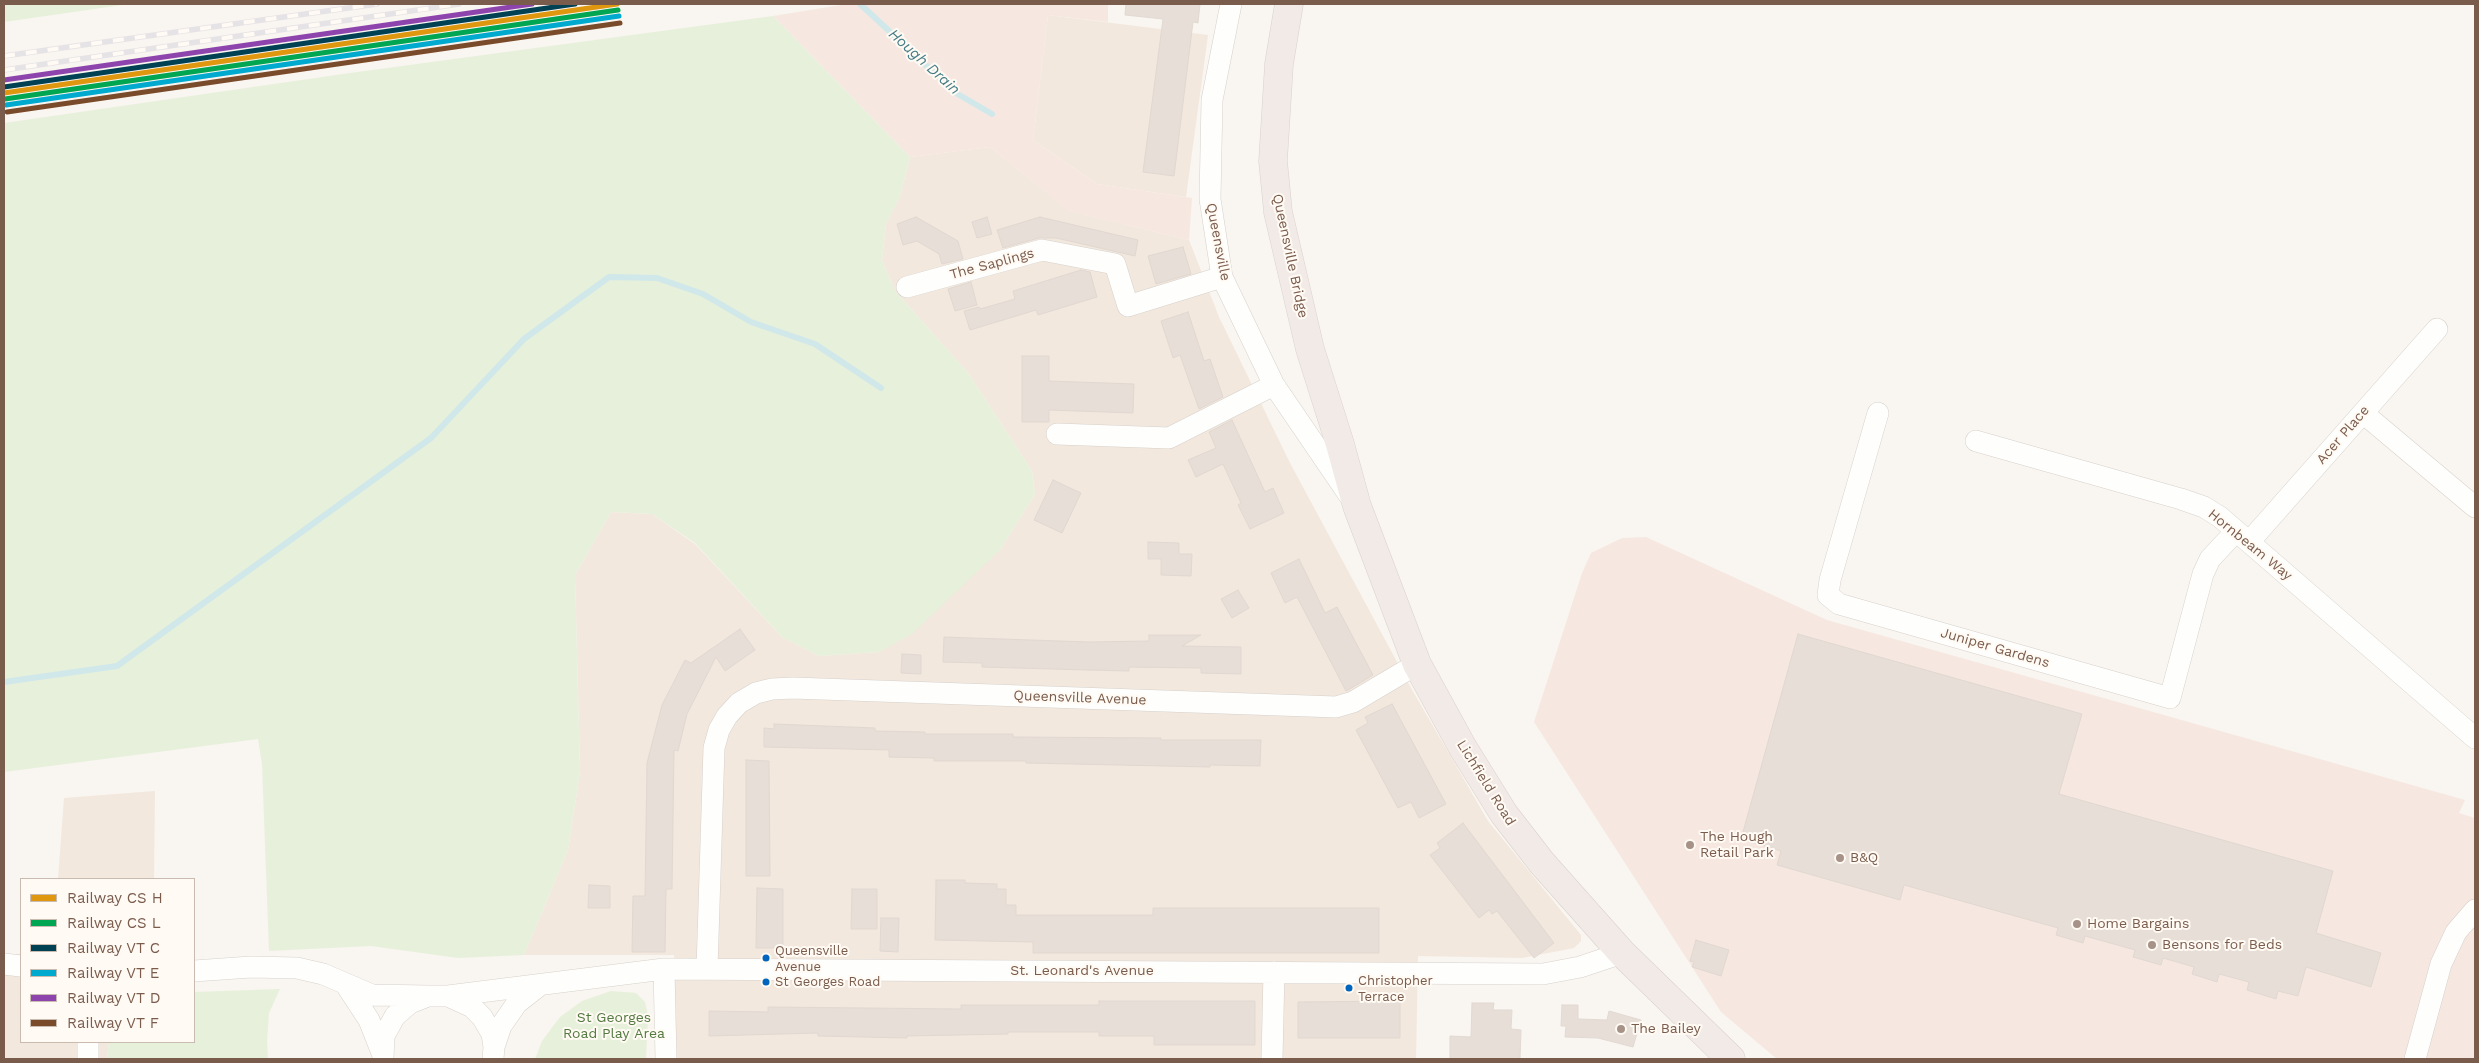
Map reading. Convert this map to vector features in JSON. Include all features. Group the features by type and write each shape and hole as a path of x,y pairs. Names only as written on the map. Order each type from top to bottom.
{"highway":[{"name":"Queensville Bridge","path":"1290,4 1279,64 1273,161 1278,212 1310,349 1340,444"},
{"name":"Lichfield Road","path":"1340,444 1357,506 1417,664 1463,748 1504,814 1542,863 1622,953 1731,1059"}],"street":[{"name":"Queensville","path":"1231,4 1212,100 1210,199 1222,277 1274,385 1357,506"},
{"name":"The Saplings","path":"907,287 1042,250 1115,264 1128,306 1222,277"},
{"name":"Acer Place","path":"2242,536 2363,413 2437,328"},
{"path":"1057,434 1169,438 1274,385"},
{"name":"Juniper Gardens","path":"1878,413 1830,580 1828,595 1840,604 2170,698 2203,574 2210,559 2242,536"},
{"path":"2363,413 2475,507"},
{"name":"Hornbeam Way","path":"1976,441 2204,507 2242,536 2475,738"},
{"name":"Queensville Avenue","path":"707,969 714,748 719,730 727,716 739,703 756,693 772,689 793,688 1336,707 1353,702 1417,664"},
{"path":"2415,1059 2441,964 2456,932 2475,910"},
{"name":"St. Leonard's Avenue","path":"438,996 664,969 1542,974 1580,967 1622,953"},
{"path":"4,964 20,966"},
{"path":"195,971 251,967 297,968 323,974 346,986 372,994 394,997 438,996 472,1006 482,1017 492,1034 494,1053"},
{"path":"664,969 666,1059"},
{"path":"1272,1059 1274,972"},
{"name":"St. Leonard's Avenue","path":"494,1053 501,1026 517,1003 540,985"},
{"path":"346,986 369,1020 383,1057"},
{"path":"383,1057 384,1036 395,1016 410,1003 438,996"},
{"path":"88,1043 88,1059"}],"shaded area":[{"path":"847,4 1108,4 1108,22 1048,15 1033,140 1097,184 1192,198 1189,240 1068,211 990,147 910,157 773,16"},
{"path":"1048,15 1208,35 1186,197 1097,184 1033,140"},
{"path":"990,147 1069,211 1189,240 1219,317 1290,463 1411,688 1488,821 1581,935 1581,941 1574,948 1522,958 1418,956 1416,1059 675,1059 674,955 524,955 568,850 580,772 575,575 611,512 652,514 695,544 782,637 819,656 879,652 1000,550 1035,494 1032,471 968,373 895,291 882,260 886,224 900,196 910,157"},
{"path":"1646,537 1827,620 2465,800 2459,813 2475,818 2475,1059 1777,1059 1721,1012 1534,722 1582,573 1591,553 1622,538"},
{"path":"155,791 154,878 58,878 64,798"},
{"path":"4,954 20,954 20,1043 109,1043 107,1059 4,1059"}],"green space":[{"path":"4,4 129,4 4,22"},
{"path":"773,16 910,157 900,196 886,224 882,260 895,291 968,373 1032,471 1035,494 1000,550 912,634 879,652 819,656 782,637 695,543 652,514 611,512 575,575 580,772 568,850 524,955 458,958 371,946 269,951 262,764 258,739 4,772 4,123 350,73"},
{"path":"280,989 269,1013 268,1059 107,1059 109,1043 195,1043 195,992"},
{"name":"St Georges Road Play Area","path":"611,991 636,993 645,1002 648,1015 646,1059 535,1059 542,1041 560,1017 582,1001"}],"building":[{"path":"1126,4 1200,4 1198,23 1193,22 1174,176 1143,172 1163,19 1125,15"},
{"path":"916,217 958,241 963,259 942,264 939,254 917,241 903,245 897,224"},
{"path":"987,217 992,234 977,238 972,222"},
{"path":"1040,217 1138,240 1135,256 1056,238 1039,238 1003,248 997,230"},
{"path":"1183,247 1191,274 1156,284 1148,256"},
{"path":"1081,270 1090,272 1097,297 1038,315 1036,310 970,330 964,311 979,307 980,309 1015,299 1013,291"},
{"path":"971,282 977,305 955,311 948,289"},
{"path":"1188,312 1204,361 1210,359 1223,397 1199,409 1180,355 1173,358 1161,321"},
{"path":"1022,356 1049,356 1049,381 1134,384 1133,413 1049,410 1049,422 1022,422"},
{"path":"1232,420 1265,492 1273,488 1284,513 1250,529 1238,505 1241,503 1223,464 1196,477 1188,460 1216,448 1209,432"},
{"path":"1053,480 1081,493 1062,533 1034,520"},
{"path":"1148,542 1179,543 1179,554 1192,554 1191,576 1161,575 1161,559 1148,559"},
{"path":"1299,559 1325,613 1337,607 1373,675 1346,691 1297,597 1285,603 1271,573"},
{"path":"1238,590 1249,608 1232,618 1221,599"},
{"path":"740,629 755,650 725,671 716,657 687,714 678,751 674,750 672,889 666,889 665,952 632,952 633,896 645,896 647,763 662,705 685,660 691,663"},
{"path":"1798,634 2082,714 2059,794 2333,871 2316,933 2381,953 2371,987 2306,967 2298,996 2278,991 2276,999 2247,990 2249,982 2219,974 2217,982 2192,974 2194,967 2163,958 2161,965 2133,957 2135,950 2085,936 2083,943 2056,935 2058,928 1904,885 1900,900 1777,865 1781,851 1741,839"},
{"path":"1149,635 1201,635 1182,646 1241,647 1241,674 1201,673 1201,668 1129,667 1129,671 982,667 982,663 943,662 944,637 1088,642 1149,641"},
{"path":"902,654 921,655 921,674 901,673"},
{"path":"1392,704 1446,804 1419,818 1411,802 1398,808 1356,730 1368,723 1365,717"},
{"path":"774,724 875,728 875,731 925,732 925,734 1013,734 1013,737 1261,740 1260,766 1210,765 1210,767 1026,763 1026,761 934,761 934,758 889,757 889,750 764,747 764,728 774,729"},
{"path":"746,760 769,761 770,876 746,876"},
{"path":"1463,823 1554,943 1534,958 1497,911 1492,914 1489,910 1479,918 1430,855 1440,848 1437,843"},
{"path":"936,880 965,880 965,883 997,884 997,889 1006,889 1006,905 1016,905 1016,915 1153,915 1153,908 1379,908 1379,953 1033,953 1033,942 935,940"},
{"path":"589,885 610,886 610,908 588,908"},
{"path":"757,888 783,889 783,948 756,948"},
{"path":"852,889 877,889 877,929 851,929"},
{"path":"881,918 899,918 898,952 880,951"},
{"path":"1696,940 1729,950 1721,976 1692,967 1694,962 1690,961"},
{"path":"1099,1001 1255,1001 1255,1045 1154,1045 1154,1036 1099,1036 1099,1032 1008,1032 1008,1034 907,1036 907,1038 818,1036 818,1033 709,1036 709,1011 768,1012 768,1007 961,1009 961,1005 1099,1005"},
{"path":"1400,1001 1400,1038 1298,1038 1298,1002"},
{"path":"1472,1003 1494,1003 1493,1010 1512,1010 1511,1029 1521,1030 1520,1059 1450,1059 1450,1036 1471,1037"},
{"path":"1562,1005 1578,1005 1578,1019 1607,1020 1609,1011 1641,1020 1633,1047 1598,1038 1565,1037 1566,1026 1561,1026"}],"waterway":[{"name":"Hough Drain","path":"860,4 956,93 992,114"},
{"path":"4,682 117,666 431,438 524,339 609,277 657,278 703,294 751,322 815,344 881,388"}],"railway":[{"path":"4,56 377,4"},
{"path":"4,70 459,4"}],"transit line":[{"path":"4,80 532,4"},
{"path":"4,87 575,4"},
{"path":"4,93 617,4"},
{"path":"5,99 618,10"},
{"path":"6,105 619,16"},
{"path":"7,112 620,23"}],"place":[{"name":"The Hough Retail Park","path":"1690,845"},
{"name":"B&Q","path":"1840,858"},
{"name":"Home Bargains","path":"2077,924"},
{"name":"Bensons for Beds","path":"2152,945"},
{"name":"Queensville Avenue","path":"766,958"},
{"name":"St Georges Road","path":"766,982"},
{"name":"Christopher Terrace","path":"1349,988"},
{"name":"The Bailey","path":"1621,1029"}]}
